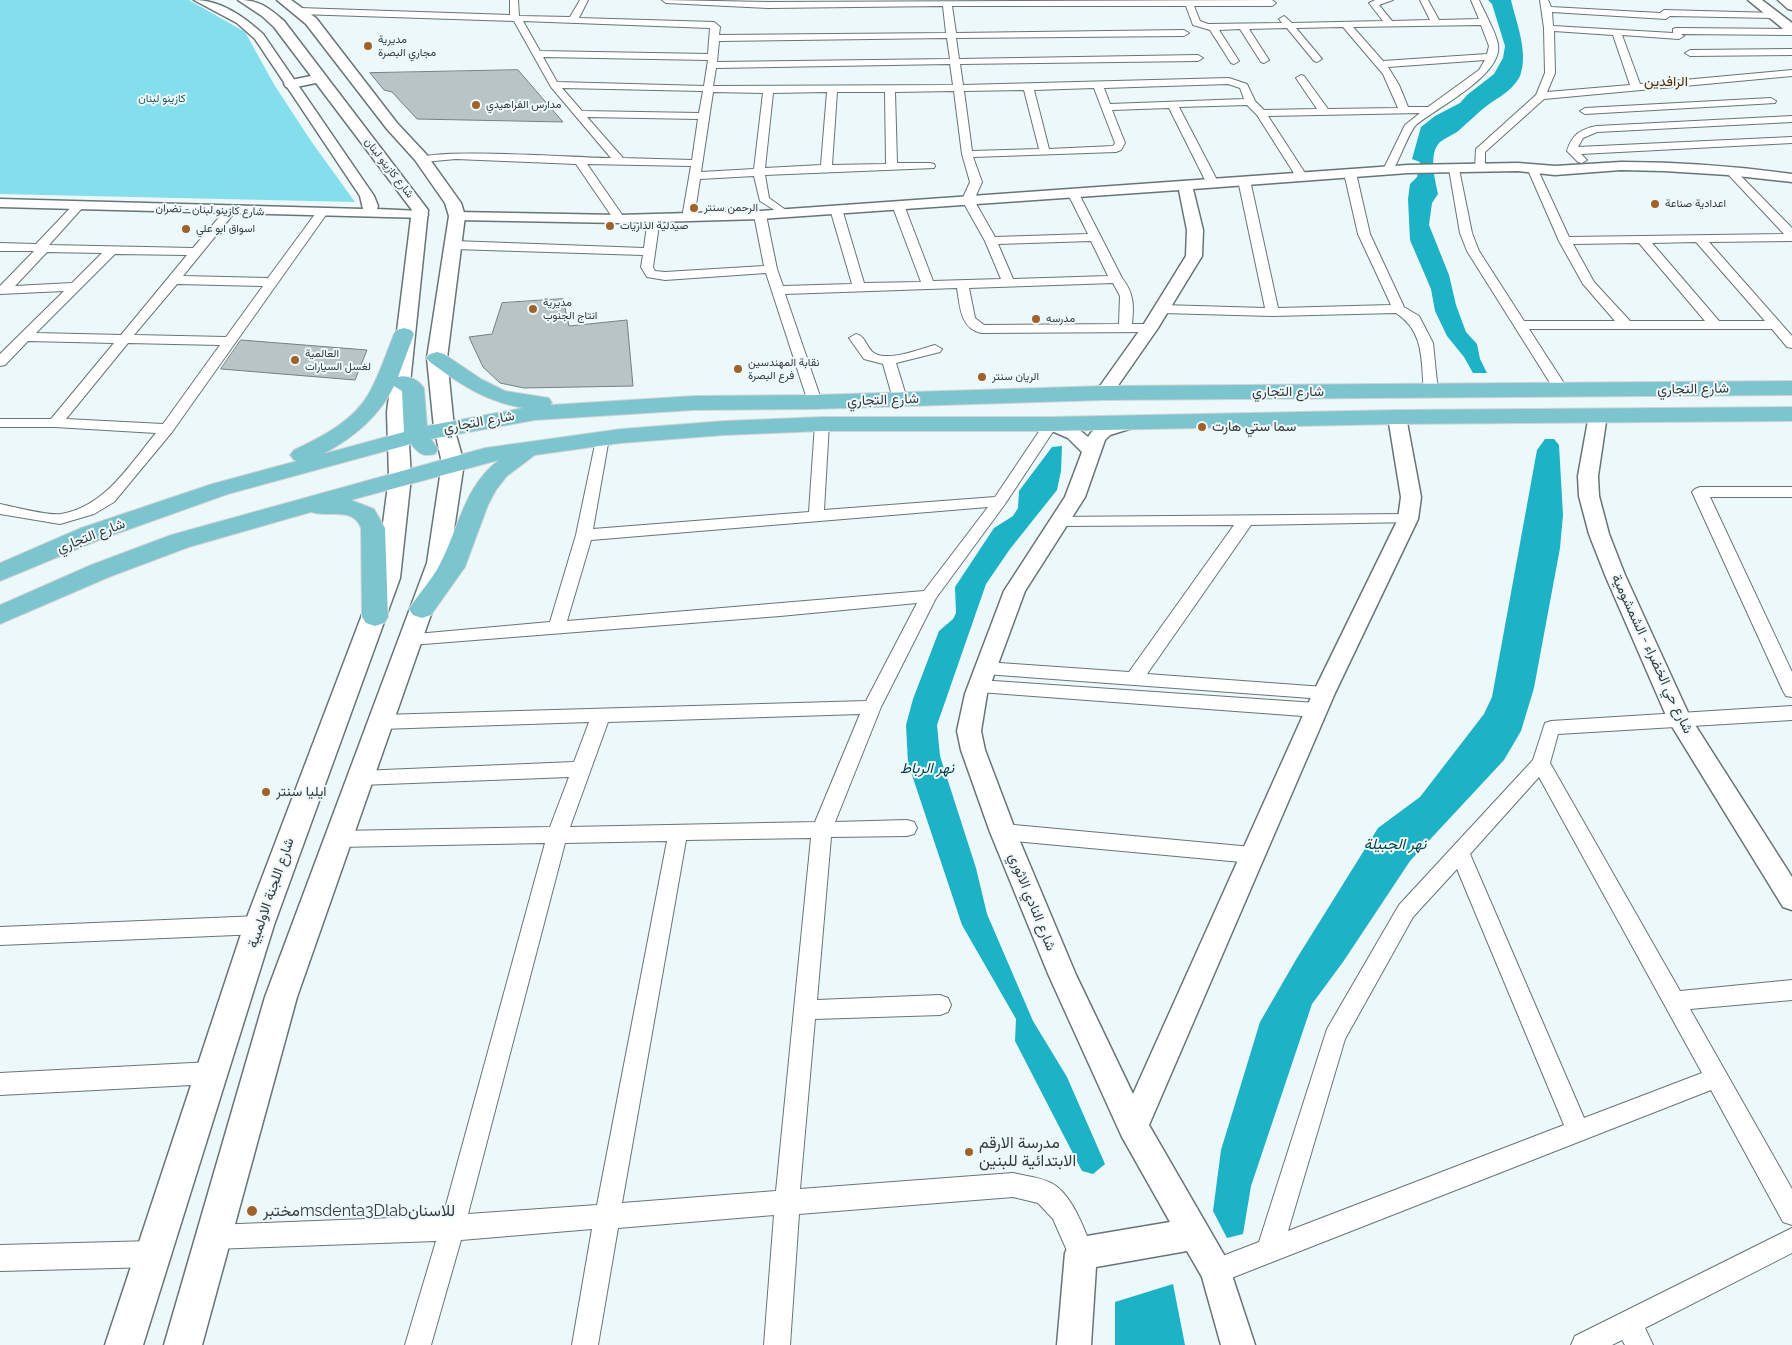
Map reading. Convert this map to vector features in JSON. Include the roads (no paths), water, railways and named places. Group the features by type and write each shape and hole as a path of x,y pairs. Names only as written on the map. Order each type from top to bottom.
{"main road":[{"name":"شارع كازينو لبنان","path":"244,0 266,13 279,24 417,205 421,215 404,334 402,382"},
{"path":"283,0 299,11 315,27 395,130 423,159 453,203 457,216 454,245 424,450"},
{"path":"1754,0 1792,30"},
{"path":"1784,0 1792,6"},
{"path":"291,84 319,78"},
{"path":"220,489 306,452 336,436 355,423 378,395 404,334"},
{"path":"437,358 493,395 512,401 650,405"},
{"path":"183,1345 281,998 438,562 424,450 412,388 402,382"},
{"name":"شارع التجاري","path":"0,615 100,571 180,541 289,510 424,450 535,413 694,403 815,402 1104,393 1792,388"},
{"path":"180,541 211,523 247,507 424,450 502,431 558,422 662,412 694,403"},
{"name":"شارع التجاري","path":"0,573 90,534 220,489 424,450 530,448 641,433 822,424 1051,424 1398,417 1792,414"},
{"path":"422,609 452,567 476,505 486,487 500,471 530,448"},
{"name":"شارع اللجنة الاولمبية","path":"124,1345 259,925 342,698 375,617 424,450"},
{"path":"289,510 346,506 362,512 370,518 373,528 375,617"}],"street":[{"path":"200,0 234,16 259,37 367,196 371,206 370,213"},
{"path":"514,0 516,18 554,85 619,161"},
{"path":"574,19 584,0"},
{"path":"666,0 768,3 941,2 1096,4 1271,2 1317,59"},
{"path":"1389,0 1373,3 1390,24"},
{"path":"1424,0 1436,23"},
{"path":"1388,170 1410,125 1483,72 1491,57 1494,46 1475,0"},
{"path":"1606,0 1614,14"},
{"path":"688,218 707,89 713,61 714,25 720,2"},
{"path":"941,2 953,36 967,154 976,182 974,191 968,200"},
{"path":"1189,2 1196,23 1200,26 1213,27 1485,22"},
{"path":"1480,168 1480,151 1541,96 1550,73 1549,28 1546,4 1614,14 1663,12 1773,15"},
{"path":"299,11 366,7 516,18 714,25"},
{"path":"1663,12 1693,56 1719,53 1792,52"},
{"path":"1708,14 1726,31"},
{"path":"1345,24 1382,64 1399,92 1404,110"},
{"path":"1243,26 1264,60"},
{"path":"1213,27 1234,61"},
{"path":"1549,28 1617,33 1792,30"},
{"path":"715,38 953,36 1103,30 1184,33"},
{"path":"1617,33 1636,87"},
{"path":"1771,52 1792,73"},
{"path":"1585,111 1774,104 1737,78 1719,53"},
{"path":"537,54 713,61 956,61 1198,58"},
{"path":"1382,64 1491,57"},
{"path":"1541,96 1636,87 1705,77 1737,78 1792,73"},
{"path":"1302,78 1324,111"},
{"path":"554,85 768,90 1028,87 1229,81 1244,86 1250,102 1261,113 1301,176"},
{"path":"967,154 1112,150 1117,148 1120,143 1105,108 1098,85"},
{"path":"1028,87 1044,152"},
{"path":"826,168 832,89"},
{"path":"890,89 892,167"},
{"path":"768,90 760,172 764,200 767,204 775,206 784,213"},
{"path":"1562,94 1585,111 1603,128"},
{"path":"1105,108 1250,102"},
{"path":"1173,105 1212,182"},
{"path":"1261,113 1430,110"},
{"path":"1792,110 1783,110 1792,118"},
{"path":"578,114 704,116"},
{"path":"1577,155 1575,142 1586,130 1792,118"},
{"path":"1527,166 1577,155 1792,140"},
{"path":"1577,155 1706,162 1792,171"},
{"path":"423,159 456,156 696,163"},
{"path":"580,161 619,219"},
{"path":"695,176 826,168 930,166"},
{"path":"1527,166 1589,284 1626,325"},
{"path":"457,216 619,219 760,215 1408,169 1621,166 1729,170 1792,178"},
{"path":"1447,169 1473,251 1562,391"},
{"path":"1729,170 1792,236"},
{"path":"1350,173 1364,234 1399,309 1414,319 1426,343 1431,392"},
{"path":"1244,180 1272,312"},
{"path":"1104,393 1162,310 1194,256 1196,230 1184,184"},
{"path":"1073,192 1116,279 1125,289 1128,296 1125,328"},
{"path":"968,200 991,241 1009,283"},
{"name":"شارع كازينو لبنان - نضران","path":"0,203 421,215"},
{"path":"898,205 928,285"},
{"path":"2,289 42,248 78,206"},
{"path":"836,209 859,287"},
{"path":"55,424 231,210"},
{"path":"60,519 89,512 109,499 167,429 322,212"},
{"path":"760,215 771,269 815,402"},
{"path":"654,218 647,268 651,274 665,276 771,269"},
{"path":"1565,241 1792,236"},
{"path":"991,241 1095,237"},
{"path":"1700,239 1792,344"},
{"path":"1643,240 1715,325"},
{"path":"454,245 649,252"},
{"path":"0,247 196,252"},
{"path":"0,362 112,250"},
{"path":"779,290 1116,279"},
{"path":"173,280 272,282"},
{"path":"962,284 969,320 980,329 1150,328"},
{"path":"2,289 75,287"},
{"path":"1162,310 1272,312 1399,309"},
{"path":"1519,325 1776,325"},
{"path":"26,337 126,337 230,341"},
{"path":"856,338 869,356 889,361 935,349"},
{"path":"0,349 14,349"},
{"path":"889,361 900,399"},
{"name":"شارع حي الخضراء - الشمشومية","path":"1598,415 1588,476 1589,496 1599,534 1615,575 1680,720 1792,899"},
{"path":"1132,1127 1320,702 1408,519 1411,497 1398,417"},
{"name":"شارع النادي الاثوري","path":"1136,421 1103,431 1096,439 1074,498 1015,591 982,677 972,713 970,731 973,750 1004,832 1063,976 1132,1127 1216,1272 1238,1345"},
{"path":"0,423 167,429"},
{"path":"816,517 822,424"},
{"path":"777,1345 787,1203 822,829 872,707 930,596 1000,501 1051,424 1073,432 1085,443 1092,453"},
{"path":"557,628 584,535 602,438"},
{"path":"1792,492 1700,492 1792,691"},
{"path":"584,535 1000,501"},
{"path":"0,509 60,519 90,534"},
{"path":"1060,521 1408,519"},
{"path":"1134,679 1246,520"},
{"path":"411,639 930,596"},
{"path":"982,677 1320,702"},
{"path":"982,677 1134,679 1320,702"},
{"path":"381,722 872,707"},
{"path":"1269,1251 1335,1036 1406,911 1541,763 1552,728 1792,712"},
{"path":"418,1345 452,1228 557,834 601,716"},
{"path":"1541,763 1792,1213"},
{"path":"360,778 582,769"},
{"path":"338,839 908,828"},
{"path":"585,1345 678,832"},
{"path":"1004,832 1252,855"},
{"path":"1459,851 1578,1131"},
{"path":"0,936 259,925"},
{"path":"1674,1001 1792,990"},
{"path":"805,1010 940,1005"},
{"path":"0,1084 211,1073"},
{"path":"1216,1272 1716,1078"},
{"path":"213,1237 452,1228 1013,1185 1045,1192 1062,1210 1080,1252 1074,1345"},
{"path":"1080,1252 1195,1234"},
{"path":"1584,1345 1792,1240"},
{"path":"0,1258 153,1254"},
{"path":"1627,1323 1640,1345"}],"water":[{"path":"1488,0 1511,0 1521,38 1523,58 1520,76 1504,94 1436,147 1433,167 1438,194 1432,203 1429,225 1449,275 1456,305 1466,332 1477,344 1480,359 1487,373 1473,373 1464,357 1447,336 1435,311 1431,289 1410,240 1408,199 1410,184 1417,177 1420,162 1412,159 1421,127 1435,116 1460,103 1467,95 1494,74 1503,58 1505,46 1492,4"},
{"name":"نهر الجبيلة","path":"1545,439 1554,439 1559,445 1563,515 1560,548 1534,688 1521,731 1504,760 1410,861 1343,962 1312,1004 1251,1186 1243,1234 1227,1238 1213,1211 1221,1150 1260,1022 1297,958 1378,828 1420,797 1484,714 1492,697 1537,450"},
{"name":"نهر الرباط","path":"1062,446 1061,471 1057,490 1010,549 986,584 937,725 940,756 976,868 987,914 1033,1021 1067,1077 1105,1164 1093,1174 1082,1171 1015,1041 1016,1019 962,925 908,763 906,725 913,699 939,631 953,619 956,613 955,587 994,528 1013,516 1018,508 1019,491 1052,447"},
{"path":"1173,1284 1185,1345 1115,1345 1115,1302"}],"place":[{"name":"مديرية مجاري البصرة","path":"368,46"},
{"name":"مدارس الفراهيدي","path":"476,105"},
{"name":"اعدادية صناعة","path":"1655,204"},
{"name":"الرحمن سنتر","path":"694,208"},
{"name":"صيدلية الذاريات","path":"610,226"},
{"name":"اسواق ابو علي","path":"186,229"},
{"name":"مديرية انتاج الجنوب","path":"533,309"},
{"name":"مدرسه","path":"1036,319"},
{"name":"العالمية لغسل السيارات","path":"295,360"},
{"name":"نقابة المهندسين فرع البصرة","path":"738,369"},
{"name":"الريان سنتر","path":"982,377"},
{"name":"سما ستي هارت","path":"1202,427"},
{"name":"ايليا سنتر","path":"266,792"},
{"name":"مدرسة الارقم الابتدائية للبنين","path":"969,1152"},
{"name":"مختبرmsdenta3Dlabللاسنان","path":"252,1211"}],"district":[{"name":"الرافدين","path":"1666,82"}],"park label":[{"name":"كازينو لبنان","path":"162,99"}]}
